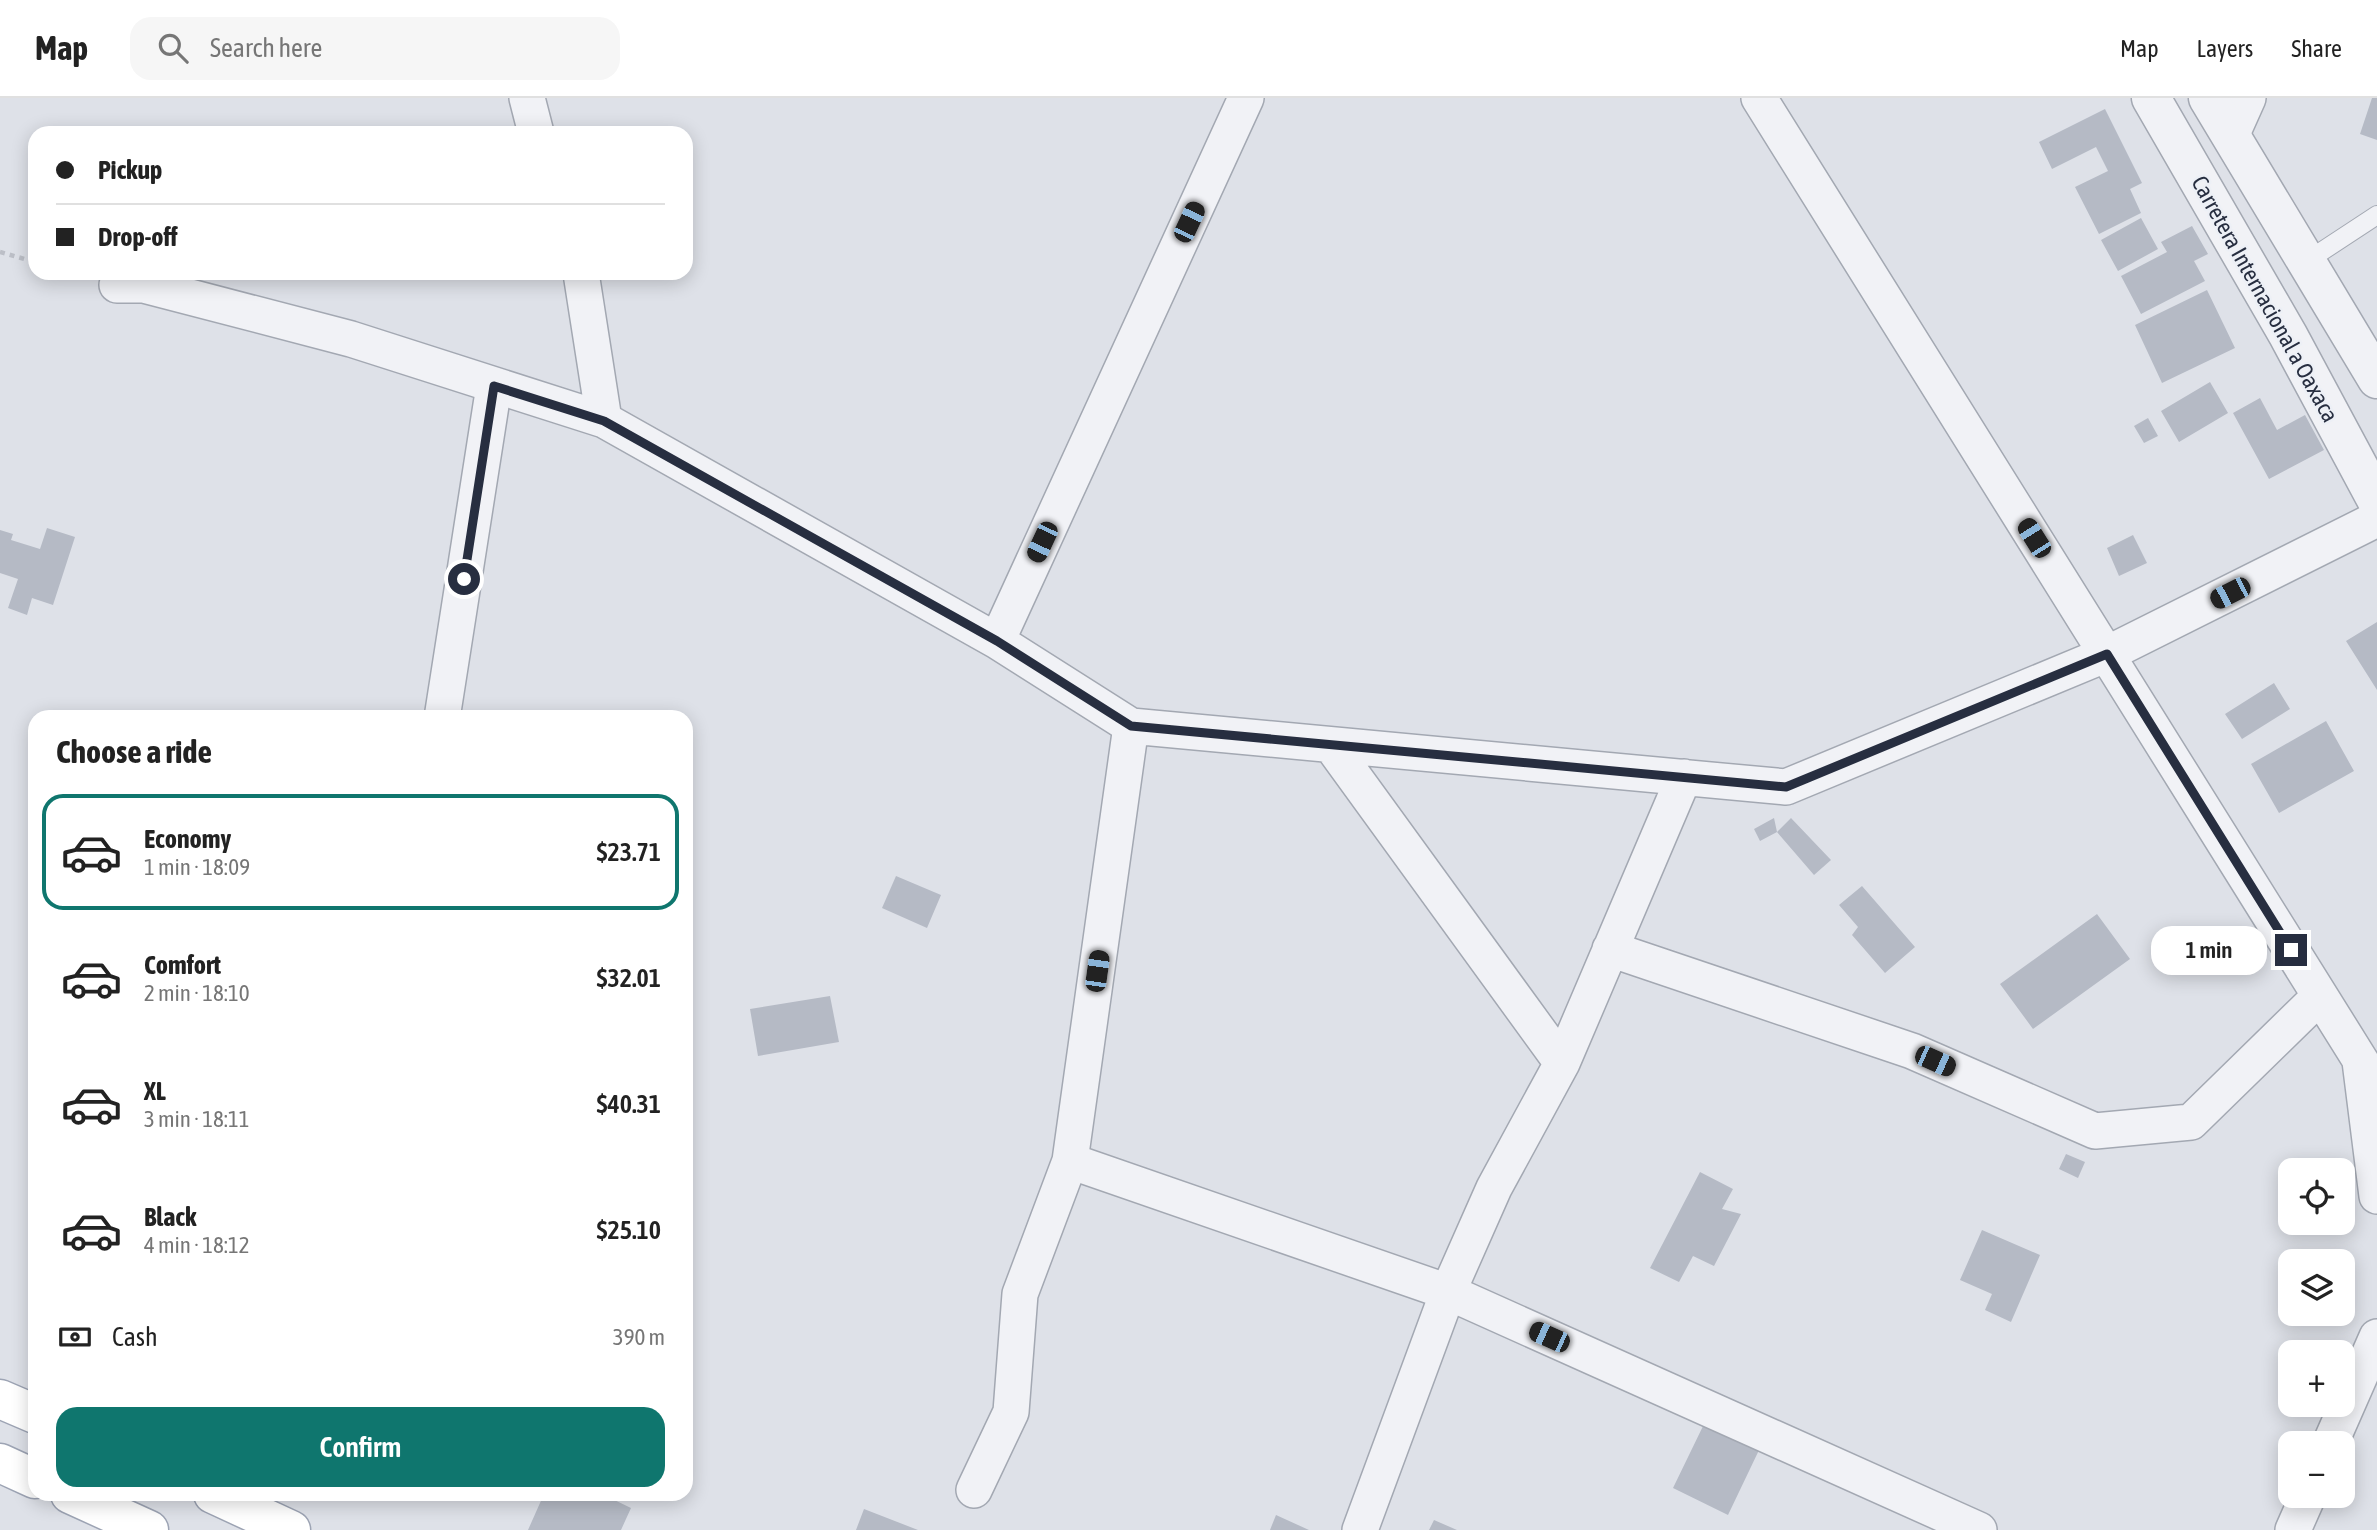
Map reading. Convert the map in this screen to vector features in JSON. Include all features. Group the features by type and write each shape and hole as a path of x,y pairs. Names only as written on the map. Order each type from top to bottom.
{"main road":[{"path":"0,1399 28,1411"},
{"path":"0,1463 28,1476"},
{"path":"85,1501 149,1530"},
{"path":"227,1501 277,1527"}],"street":[{"path":"527,98 534,126"},
{"path":"997,641 1246,98"},
{"path":"1759,98 2369,1074 2377,1196"},
{"name":"Carretera Internacional a Oaxaca","path":"2151,98 2288,335 2377,501"},
{"path":"2208,98 2377,379"},
{"path":"2231,136 2248,98"},
{"path":"582,280 604,421"},
{"path":"117,285 144,285 351,339 604,421 997,641 1131,726 1786,787 2107,654 2377,519"},
{"path":"2288,335 2333,304"},
{"path":"443,710 494,386"},
{"path":"974,1490 1011,1412 1020,1294 1070,1161 1131,726"},
{"path":"1331,745 1562,1063"},
{"path":"1360,1530 1448,1292 1494,1188 1562,1063 1684,777"},
{"path":"1610,949 1912,1051 2095,1131 2191,1122 2320,996"},
{"path":"1070,1161 1448,1292 1979,1530"},
{"path":"2336,1431 2377,1337"},
{"path":"2293,1530 2303,1508"}],"lane":[{"path":"2307,261 2377,215"}],"path":[{"path":"0,252 28,260"}],"building":[{"path":"2372,98 2377,98 2377,140 2360,134"},
{"path":"2105,109 2142,183 2130,189 2141,213 2099,234 2075,187 2108,171 2096,147 2052,169 2039,142"},
{"path":"2141,218 2158,249 2118,271 2101,240"},
{"path":"2192,226 2208,254 2194,261 2205,281 2141,314 2121,276 2167,252 2161,242"},
{"path":"2207,290 2235,348 2162,383 2135,325"},
{"path":"2210,382 2228,413 2179,442 2161,411"},
{"path":"2260,398 2277,430 2305,415 2324,450 2269,479 2233,413"},
{"path":"2148,418 2158,436 2144,443 2134,426"},
{"path":"47,528 75,537 53,605 32,598 27,615 8,608 18,579 0,573 0,530 13,534 11,540 40,549"},
{"path":"2133,535 2147,563 2119,576 2107,548"},
{"path":"2377,622 2377,690 2346,641"},
{"path":"2274,683 2290,709 2242,739 2225,714"},
{"path":"2326,721 2354,771 2279,813 2251,764"},
{"path":"1774,818 1777,832 1760,841 1754,829"},
{"path":"1791,818 1831,860 1814,875 1777,832"},
{"path":"896,876 941,895 927,928 882,908"},
{"path":"1862,886 1915,947 1885,973 1852,935 1858,927 1839,905"},
{"path":"2097,914 2130,959 2033,1029 2000,984"},
{"path":"830,996 839,1042 758,1056 750,1009"},
{"path":"2066,1154 2085,1162 2078,1178 2059,1169"},
{"path":"1700,1172 1733,1189 1722,1209 1741,1214 1714,1266 1693,1256 1679,1282 1650,1268"},
{"path":"1982,1230 2040,1255 2011,1322 1985,1310 1992,1294 1960,1280"},
{"path":"1705,1422 1760,1448 1728,1515 1673,1488"},
{"path":"541,1501 616,1501 631,1508 621,1530 528,1530"},
{"path":"864,1509 918,1530 856,1530"},
{"path":"1276,1515 1309,1530 1270,1530"},
{"path":"1434,1520 1457,1530 1429,1530"}],"route":[{"path":"464,579 494,386 604,421 997,641 1131,726 1786,787 2107,654 2291,950"}]}
